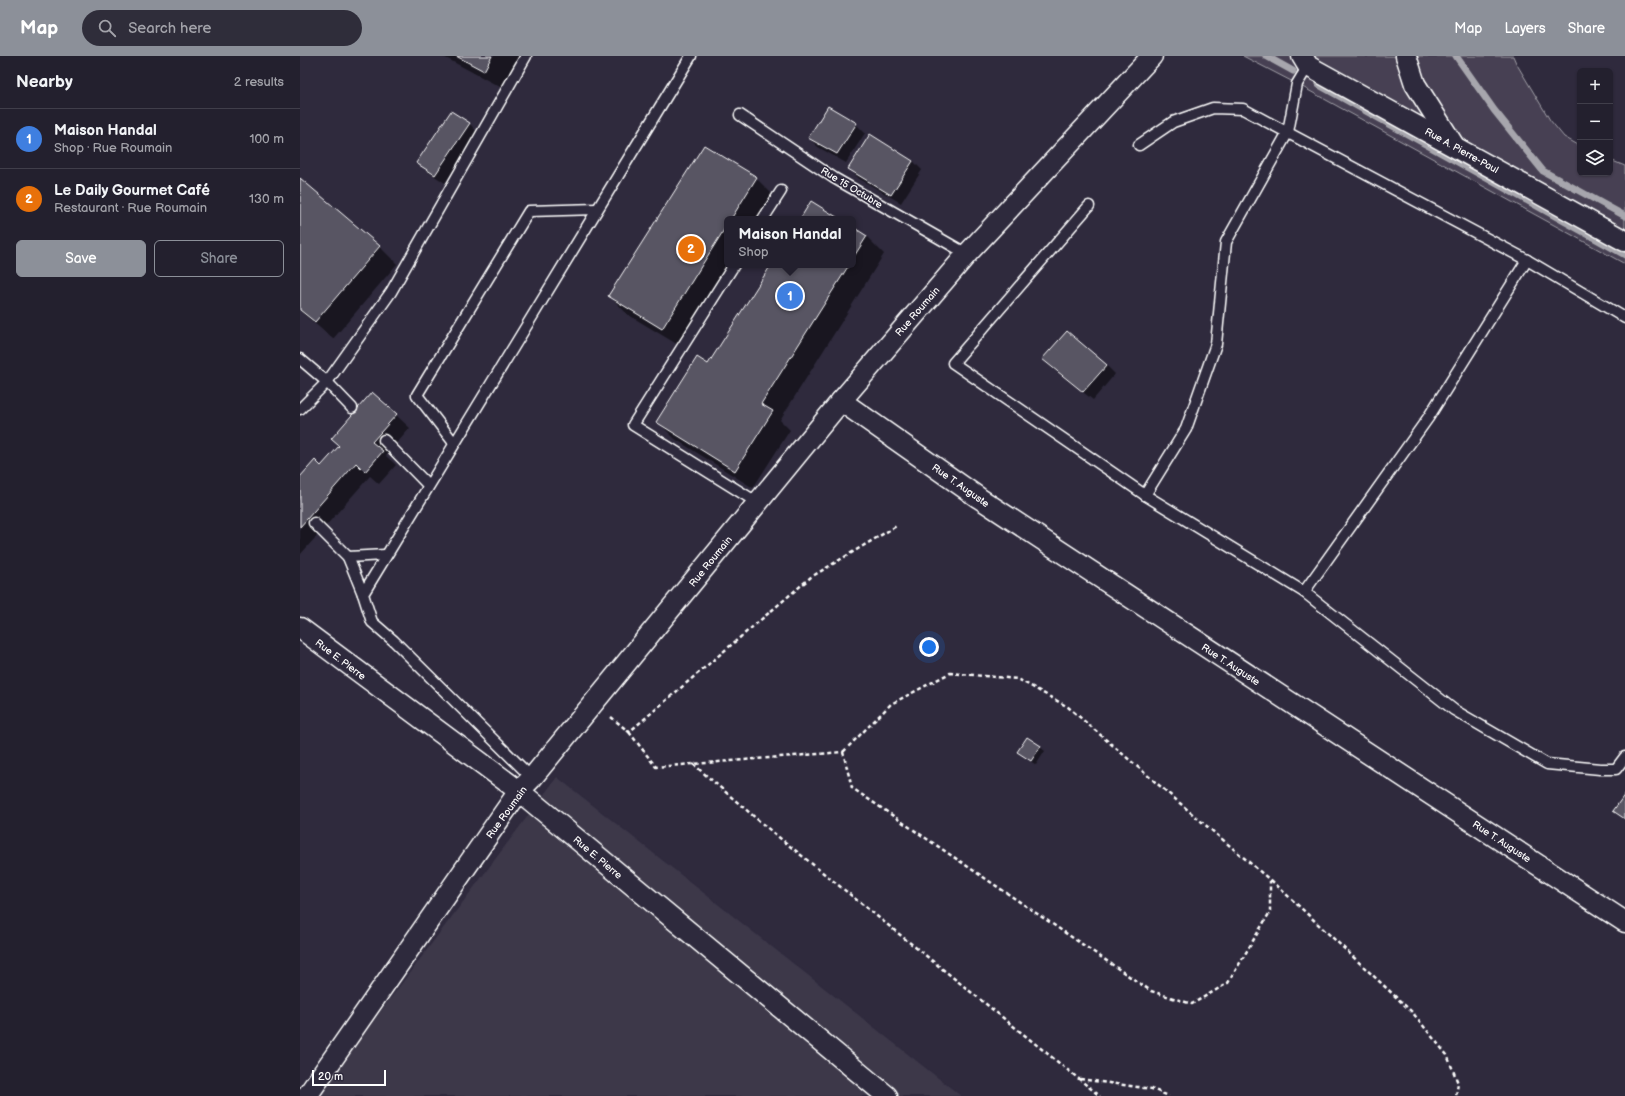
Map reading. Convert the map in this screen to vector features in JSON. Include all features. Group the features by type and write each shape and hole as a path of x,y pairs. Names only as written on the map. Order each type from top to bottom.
{"street":[{"name":"Rue Roumain","path":"307,1096 526,785 841,401 967,254 1152,56"},
{"path":"1406,56 1415,84 1454,146"},
{"name":"Rue A. Pierre-Paul","path":"1305,61 1625,241"},
{"name":"Rue T. Auguste","path":"841,401 978,498 1625,922"},
{"name":"Rue E. Pierre","path":"300,628 526,785 887,1096"}],"lane":[{"path":"300,409 327,382 391,292 526,56"},
{"path":"363,594 385,555 691,56"},
{"path":"1144,495 1186,428 1216,344 1226,242 1288,132 1297,84 1305,61"},
{"path":"1139,145 1173,122 1213,108 1243,109 1527,260 1625,318"},
{"name":"Rue 15 Octubre","path":"740,115 834,178 967,254"},
{"path":"765,216 781,191"},
{"path":"1089,206 953,363 1144,495 1304,592 1454,710 1547,764 1616,769 1625,757"},
{"path":"454,443 417,395 508,245 529,211 597,209"},
{"path":"1304,592 1428,418 1527,260"},
{"path":"732,268 633,425 758,503"},
{"path":"300,359 327,382 352,408"},
{"path":"384,440 428,485"},
{"path":"314,522 348,557 363,594 372,622 394,641 526,785"},
{"path":"348,557 385,555"}],"path":[{"path":"629,732 811,577 898,525"},
{"path":"594,702 629,732 656,767 843,752 891,704 950,673 1018,679 1068,707 1270,880 1412,1012 1447,1055 1458,1082 1456,1096"},
{"path":"843,752 852,788 1151,991 1192,1004 1228,983 1270,912 1270,880"},
{"path":"693,764 765,826 1100,1096"},
{"path":"1079,1079 1152,1089 1169,1096"}],"shaded area":[{"path":"1243,56 1513,56 1550,120 1564,137 1577,144 1577,176 1613,176 1613,161 1625,166 1625,264 1297,84"},
{"path":"557,777 961,1096 320,1096 365,1032"}],"building":[{"path":"456,56 492,56 484,71"},
{"path":"828,106 857,123 837,154 808,138"},
{"path":"451,111 470,123 435,175 416,163"},
{"path":"870,134 913,161 891,195 848,169"},
{"path":"704,145 757,177 733,216 724,216 724,230 662,329 608,296"},
{"path":"300,178 380,246 315,322 300,310"},
{"path":"811,201 835,216 802,216"},
{"path":"856,229 867,236 856,253"},
{"path":"769,268 847,268 761,404 773,411 735,471 656,422 697,357 708,364"},
{"path":"1067,331 1107,365 1083,392 1042,359"},
{"path":"372,392 397,414 372,442 383,451 365,472 356,463 300,527 300,477 315,460 321,466 339,446 331,439"},
{"path":"1027,737 1041,746 1031,761 1017,752"},
{"path":"1625,794 1625,819 1613,811"}],"waterway":[{"path":"1266,56 1293,71"},
{"path":"1456,56 1494,110 1543,171 1625,216"},
{"path":"1319,85 1625,255"}],"place":[{"name":"Le Daily Gourmet Café","path":"691,249"},
{"name":"Maison Handal","path":"790,296"}]}
